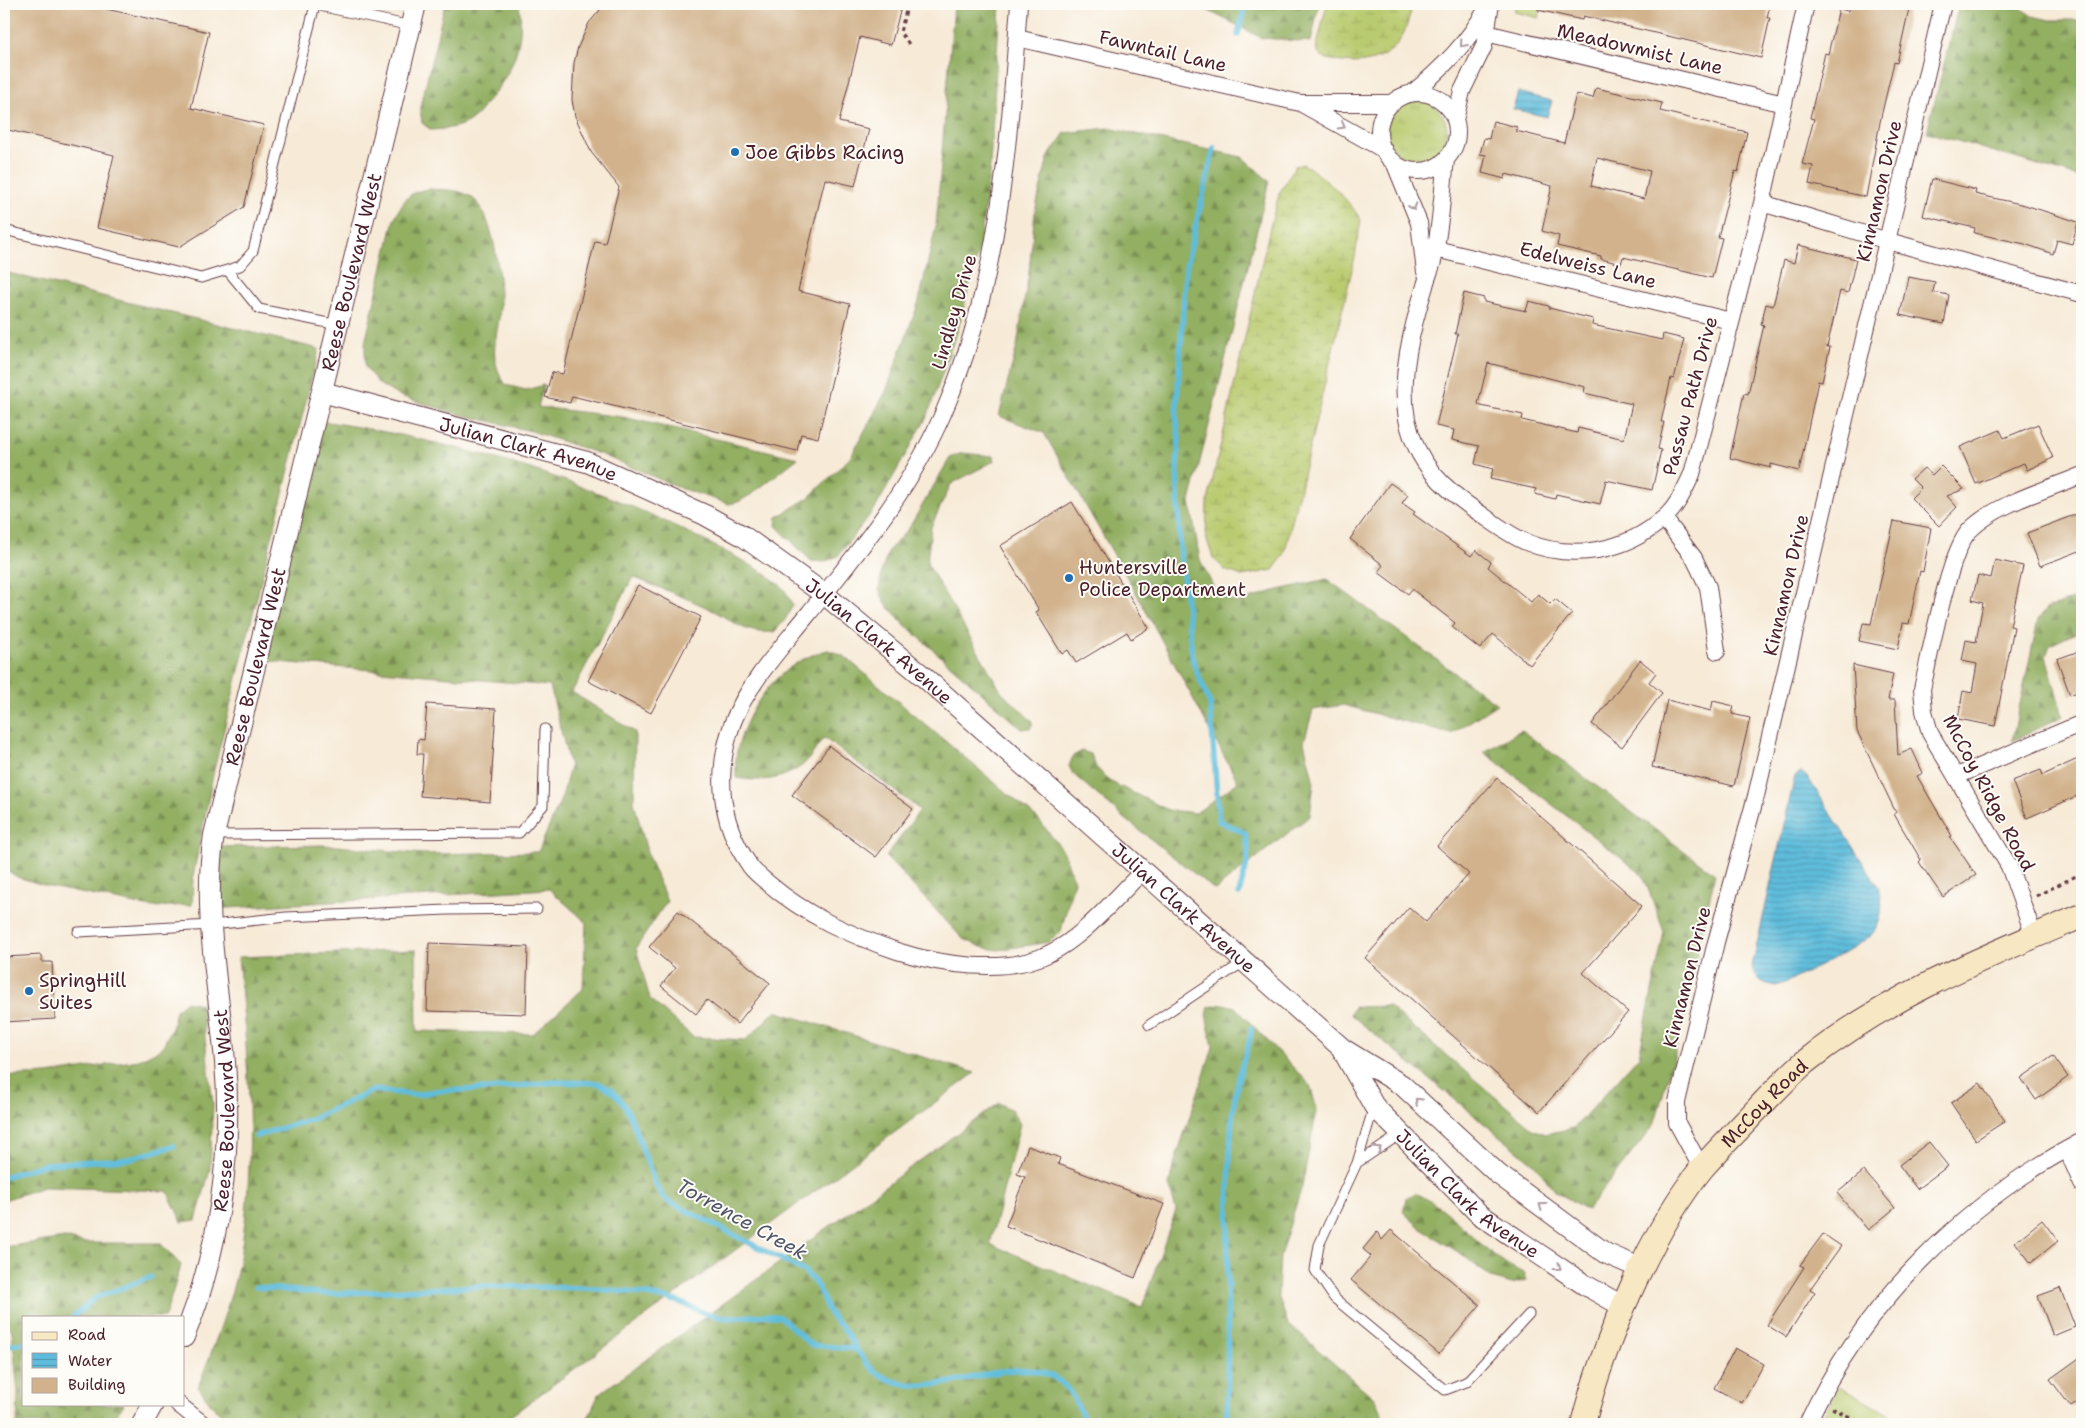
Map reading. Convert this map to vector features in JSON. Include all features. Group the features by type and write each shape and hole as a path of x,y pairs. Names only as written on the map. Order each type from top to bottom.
{"main road":[{"name":"McCoy Road","path":"1583,1424 1590,1395 1624,1307 1642,1269 1674,1211 1702,1169 1770,1096 1805,1062 1842,1036 1923,988 2034,936 2082,916"}],"street":[{"name":"Reese Boulevard West","path":"185,1334 196,1304 212,1242 220,1205 226,1150 228,1110 225,1062 214,965 211,899 214,836 416,4"},
{"name":"Lindley Drive","path":"1019,4 1001,197 990,269 961,367 941,418 913,472 879,523 759,676 734,721 724,760 721,797 732,832 749,866 777,891 814,917 910,955 972,966 1015,965 1048,954 1075,937 1143,871"},
{"path":"1455,120 1462,91 1484,46 1490,4"},
{"path":"1411,94 1429,94 1440,100 1450,109 1458,133 1455,145 1446,160 1428,170 1415,171 1402,168 1389,156 1380,138 1380,125 1384,113 1393,103 1411,94 1432,77 1468,38 1490,4"},
{"name":"Passau Path Drive","path":"1446,160 1436,249 1425,285 1405,369 1404,398 1408,422 1417,448 1431,472 1448,492 1505,531 1526,542 1556,550 1593,552 1613,547 1664,518 1684,491 1692,474 1711,408 1731,321 1762,203 1806,4"},
{"name":"Kinnamon Drive","path":"1702,1169 1677,1123 1677,1102 1716,942 1756,796 1943,4"},
{"name":"Meadowmist Lane","path":"1486,33 1784,104"},
{"name":"Fawntail Lane","path":"1017,38 1300,103 1393,103"},
{"name":"Fawntail Lane","path":"1300,103 1389,156"},
{"name":"Passau Path Drive","path":"1389,156 1419,223 1425,266 1425,285"},
{"path":"1762,203 1888,241 2082,294"},
{"name":"Edelweiss Lane","path":"1436,249 1731,321"},
{"name":"Julian Clark Avenue","path":"322,392 520,442 610,471 705,515 743,536 824,594 924,677 1342,1049 1402,1086 1498,1174 1590,1242 1605,1253 1642,1269"},
{"name":"McCoy Ridge Road","path":"2034,936 2009,866 1930,733 1924,711 1922,689 1956,551 1969,530 1996,511 2082,475"},
{"path":"1664,518 1694,558 1708,587 1717,651"},
{"path":"1957,776 2082,723"},
{"name":"Julian Clark Avenue","path":"1342,1049 1374,1106 1479,1214 1585,1285 1624,1307"},
{"path":"1807,1424 1818,1401 1850,1348 1910,1273 1973,1212 2027,1173 2082,1141"},
{"path":"2067,1149 2082,1184"},
{"path":"142,1424 152,1406"},
{"path":"180,1406 203,1424"}],"lane":[{"path":"4,230 201,278 240,266 253,251 315,5 411,26"},
{"path":"228,271 259,309 338,325"},
{"path":"214,836 519,833 543,806 545,729"},
{"path":"78,932 212,925 296,916 448,910 537,909"},
{"path":"1149,1026 1245,961"},
{"path":"1374,1106 1357,1163 1319,1245 1315,1270 1334,1298 1445,1390 1466,1382 1529,1314"},
{"path":"1357,1163 1401,1134"}],"path":[{"path":"908,4 900,32 908,44"},
{"path":"2022,903 2082,873"},
{"path":"1818,1401 1864,1424"}],"green space":[{"path":"357,4 402,4 399,12"},
{"path":"445,4 519,4 520,32 515,56 504,80 478,113 468,122 458,126 431,130 422,123 420,108"},
{"path":"954,4 1000,4 990,166 980,244 958,329 927,417 876,507 838,556 824,562 811,561 776,526 777,517 808,498 850,458 886,391 919,301 936,226"},
{"path":"1195,4 1319,4 1311,42 1262,38"},
{"path":"1327,4 1413,4 1404,32 1395,47 1387,54 1378,58 1349,63 1321,57 1316,49"},
{"path":"1516,4 1542,4 1539,18 1514,12"},
{"path":"1959,4 2015,4 2032,16 2050,20 2082,20 2082,178 1927,132"},
{"path":"1417,101 1433,106 1438,110 1442,115 1447,131 1442,147 1438,152 1433,156 1417,161 1401,156 1396,152 1392,147 1387,131 1392,115 1396,110 1401,106"},
{"path":"1108,128 1242,157 1269,181 1190,502 1200,560 1217,594 1237,603 1274,591 1327,579 1497,704 1451,734 1343,705 1313,710 1304,742 1314,783 1310,816 1215,890 1123,817 1073,774 1069,766 1073,756 1082,751 1091,754 1096,767 1109,781 1168,810 1196,813 1238,782 1140,600 1044,433 999,416 1017,346 1029,272 1035,211 1048,157 1065,133"},
{"path":"1304,164 1336,189 1361,220 1355,257 1284,555 1273,570 1242,576 1225,570 1213,558 1206,537 1207,505 1279,194 1295,166"},
{"path":"430,189 464,193 477,202 485,214 494,246 499,281 500,308 495,347 496,365 506,385 526,390 544,385 538,407 623,417 798,458 752,494 738,502 729,504 680,488 600,454 531,431 454,413 397,395 379,384 365,367 365,343 394,219 412,194"},
{"path":"4,272 319,349 214,770 193,877 192,905 151,907 50,887 17,877 4,868"},
{"path":"315,420 366,428 468,451 567,481 663,520 756,568 783,588 793,605 785,620 774,632 763,632 747,629 701,605 633,577 572,692 635,732 634,802 649,859 667,901 636,948 650,999 693,1037 746,1040 775,1011 975,1073 500,1424 234,1424 213,1407 198,1387 222,1323 237,1273 245,1220 248,1182 249,1107 248,1070 238,957 416,950 417,1031 533,1034 583,989 586,922 549,889 211,909 213,847 325,845 424,854 538,852 562,797 570,767 550,686 257,660"},
{"path":"962,453 993,456 994,461 951,484 931,527 927,563 1001,691 1033,722 1031,728 1022,729 903,623 885,603 879,589 882,570 889,550 909,528 950,458"},
{"path":"2082,596 2082,630 2050,645 2046,656 2063,716 2012,741 2038,620 2046,609"},
{"path":"828,650 844,656 1039,820 1064,852 1074,881 1061,931 1050,942 998,950 981,947 962,938 886,857 920,810 824,738 803,765 787,774 762,780 736,778 737,751 749,717 758,702 769,687 795,664"},
{"path":"1521,730 1715,874 1677,1047 1654,1125 1587,1210 1555,1191 1535,1165 1350,1014 1354,1007 1388,1006 1533,1129 1545,1134 1574,1128 1639,1056 1664,932 1643,875 1484,752"},
{"path":"186,1001 201,1004 213,1105 210,1170 196,1220 182,1222 167,1191 44,1187 4,1200 4,1076 47,1074 139,1060 161,1049 172,1028 176,1010"},
{"path":"1223,1004 1235,1007 1310,1085 1317,1110 1302,1186 1280,1256 1278,1295 1288,1324 1374,1398 1388,1424 585,1424 599,1394 999,1103 1012,1110 1020,1124 990,1244 1142,1307 1176,1210 1169,1185 1173,1167 1213,1047 1206,1015 1209,1007"},
{"path":"1416,1193 1445,1211 1494,1255 1523,1273 1526,1280 1512,1284 1491,1278 1463,1255 1423,1230 1403,1212 1406,1198"},
{"path":"65,1238 85,1243 160,1243 181,1265 165,1316 22,1316 22,1406 123,1406 111,1424 17,1424 18,1393 12,1332 4,1311 4,1247"},
{"path":"1839,1387 1907,1424 1832,1424 1821,1419"}],"water":[{"path":"1518,92 1552,101 1547,117 1513,109"},
{"path":"1801,772 1808,778 1878,886 1882,905 1876,929 1866,939 1826,963 1776,986 1767,984 1757,978 1752,966 1795,776"}],"building":[{"path":"4,4 103,4 106,9 209,32 191,108 264,125 244,207 179,247 97,228 114,155 4,129"},
{"path":"605,4 902,4 891,45 860,37 839,122 869,129 855,186 825,179 798,291 850,304 818,438 801,434 797,451 572,396 570,403 545,397 552,372 563,374 595,241 605,243 619,187 591,152 575,116 572,100 574,63 578,47 589,23"},
{"path":"1538,4 1770,4 1767,18 1770,18 1761,58 1583,16 1582,20 1538,10"},
{"path":"1850,4 1910,4 1897,63 1894,62 1881,117 1866,197 1809,184 1813,166 1802,164 1814,119 1810,118 1825,53 1828,54 1839,9 1848,11"},
{"path":"1596,88 1662,103 1660,111 1747,132 1738,172 1735,171 1718,237 1722,238 1712,278 1623,257 1621,264 1601,259 1601,256 1557,246 1559,236 1542,231 1552,186 1506,174 1505,179 1482,173 1486,155 1480,154 1484,138 1489,139 1493,121 1517,127 1516,131 1564,143 1576,94 1593,98","holes":["1597,158 1650,171 1644,199 1591,186"]},
{"path":"1932,179 1976,190 1975,194 2025,205 2078,222 2072,244 2057,240 2053,254 2025,244 1974,233 1975,228 1923,216"},
{"path":"1798,245 1856,259 1848,293 1840,291 1827,347 1830,347 1822,382 1818,381 1799,471 1771,464 1771,468 1730,458 1744,393 1748,394 1764,325 1761,324 1766,304 1773,306 1784,260 1794,263"},
{"path":"1908,277 1935,282 1933,292 1949,295 1944,324 1900,315"},
{"path":"1464,293 1484,298 1484,302 1526,311 1529,301 1593,319 1592,325 1662,340 1663,334 1684,339 1674,379 1671,378 1661,422 1664,422 1658,449 1661,450 1652,490 1606,480 1600,504 1556,494 1555,499 1535,494 1536,489 1490,479 1493,469 1475,464 1479,446 1452,440 1454,430 1436,426 1458,334 1455,334","holes":["1488,363 1585,387 1584,393 1632,404 1624,439 1578,428 1577,433 1522,420 1523,415 1478,404"]},
{"path":"2038,424 2053,458 2027,470 2024,463 1976,484 1960,447 2000,430 2004,438"},
{"path":"1941,466 1964,489 1947,496 1957,507 1939,526 1911,498 1921,488 1912,479 1924,468 1932,475"},
{"path":"1390,483 1408,495 1402,503 1415,512 1413,514 1471,556 1476,550 1491,562 1488,567 1531,602 1538,594 1550,604 1555,599 1572,613 1530,665 1493,634 1480,649 1452,627 1455,623 1412,589 1408,594 1378,572 1383,565 1350,539"},
{"name":"Huntersville Police Department","path":"1072,502 1149,628 1131,639 1127,632 1076,663 1068,650 1062,654 1036,612 1039,610 1000,546"},
{"path":"2082,512 2082,550 2040,566 2027,533"},
{"path":"1894,521 1931,528 1923,572 1920,571 1909,624 1903,623 1898,649 1859,641 1863,623 1871,624"},
{"path":"1995,560 2023,566 2010,626 2014,627 1995,726 1958,719 1963,691 1972,693 1977,664 1962,661 1966,640 1976,642 1983,603 1972,600 1978,575 1991,578"},
{"path":"638,585 701,617 651,713 588,681"},
{"path":"2082,650 2082,690 2070,695 2057,659"},
{"path":"1640,660 1656,673 1649,682 1662,693 1622,747 1592,724"},
{"path":"1853,665 1893,674 1888,700 1895,700 1898,755 1912,749 1923,773 1917,776 1952,836 1950,837 1976,875 1943,897 1919,862 1921,860 1894,814 1896,813 1857,731"},
{"path":"1667,700 1711,711 1713,701 1734,706 1732,714 1750,718 1734,786 1652,767"},
{"path":"427,704 496,709 490,802 420,796 423,754 417,754 418,739 424,740"},
{"path":"829,746 913,809 876,857 792,795"},
{"path":"2082,757 2082,794 2027,818 2012,781 2041,770 2043,775"},
{"path":"1497,778 1642,906 1583,973 1628,1012 1539,1112 1365,958 1409,907 1426,922 1469,874 1437,846"},
{"path":"678,911 770,983 737,1024 707,1000 696,1014 661,986 675,968 649,947"},
{"path":"429,943 528,947 526,1014 427,1011"},
{"name":"SpringHill Suites","path":"42,955 42,962 52,962 55,1019 4,1022 4,957"},
{"path":"2053,1056 2068,1077 2036,1100 2021,1078"},
{"path":"1980,1083 2005,1121 1976,1140 1951,1103"},
{"path":"1929,1142 1948,1166 1917,1189 1899,1165"},
{"path":"1028,1146 1060,1158 1058,1164 1164,1204 1135,1278 1006,1226 1025,1177 1017,1174"},
{"path":"1864,1171 1895,1208 1868,1230 1837,1193"},
{"path":"2042,1220 2058,1241 2031,1263 2015,1242"},
{"path":"1391,1230 1480,1305 1439,1354 1351,1280 1371,1256 1363,1249 1377,1232 1382,1240"},
{"path":"1823,1234 1841,1246 1810,1289 1815,1292 1786,1337 1767,1325 1804,1267 1800,1265"},
{"path":"2060,1288 2075,1327 2053,1336 2038,1296"},
{"path":"1735,1348 1764,1364 1742,1403 1714,1388"},
{"path":"2082,1356 2082,1399 2071,1407 2050,1379"}],"waterway":[{"path":"1238,35 1245,4"},
{"path":"1214,148 1186,267 1176,416 1179,438 1177,466 1180,550 1193,662 1210,704 1219,821 1245,833 1248,848 1247,863 1239,894"},
{"path":"1227,1424 1228,1241 1231,1132 1236,1092 1249,1044 1251,1028"},
{"name":"Torrence Creek","path":"256,1136 312,1119 374,1090 416,1095 436,1091 491,1089 555,1082 598,1083 611,1090 620,1099 630,1115 654,1181 664,1199 804,1271 811,1277 819,1289 833,1318 846,1332 864,1360 875,1372 904,1384 928,1385 996,1372 1039,1371 1063,1384 1071,1394 1087,1424"},
{"name":"Torrence Creek","path":"4,1177 46,1164 128,1159 174,1146"},
{"path":"74,1316 95,1298 151,1277"},
{"path":"256,1287 327,1294 485,1286 587,1288 638,1293 677,1301 707,1314 727,1318 768,1315 781,1317 811,1345 856,1349"},
{"path":"4,1346 22,1343"}],"place":[{"name":"Joe Gibbs Racing","path":"735,152"},
{"name":"Huntersville Police Department","path":"1069,578"},
{"name":"SpringHill Suites","path":"29,991"}]}
